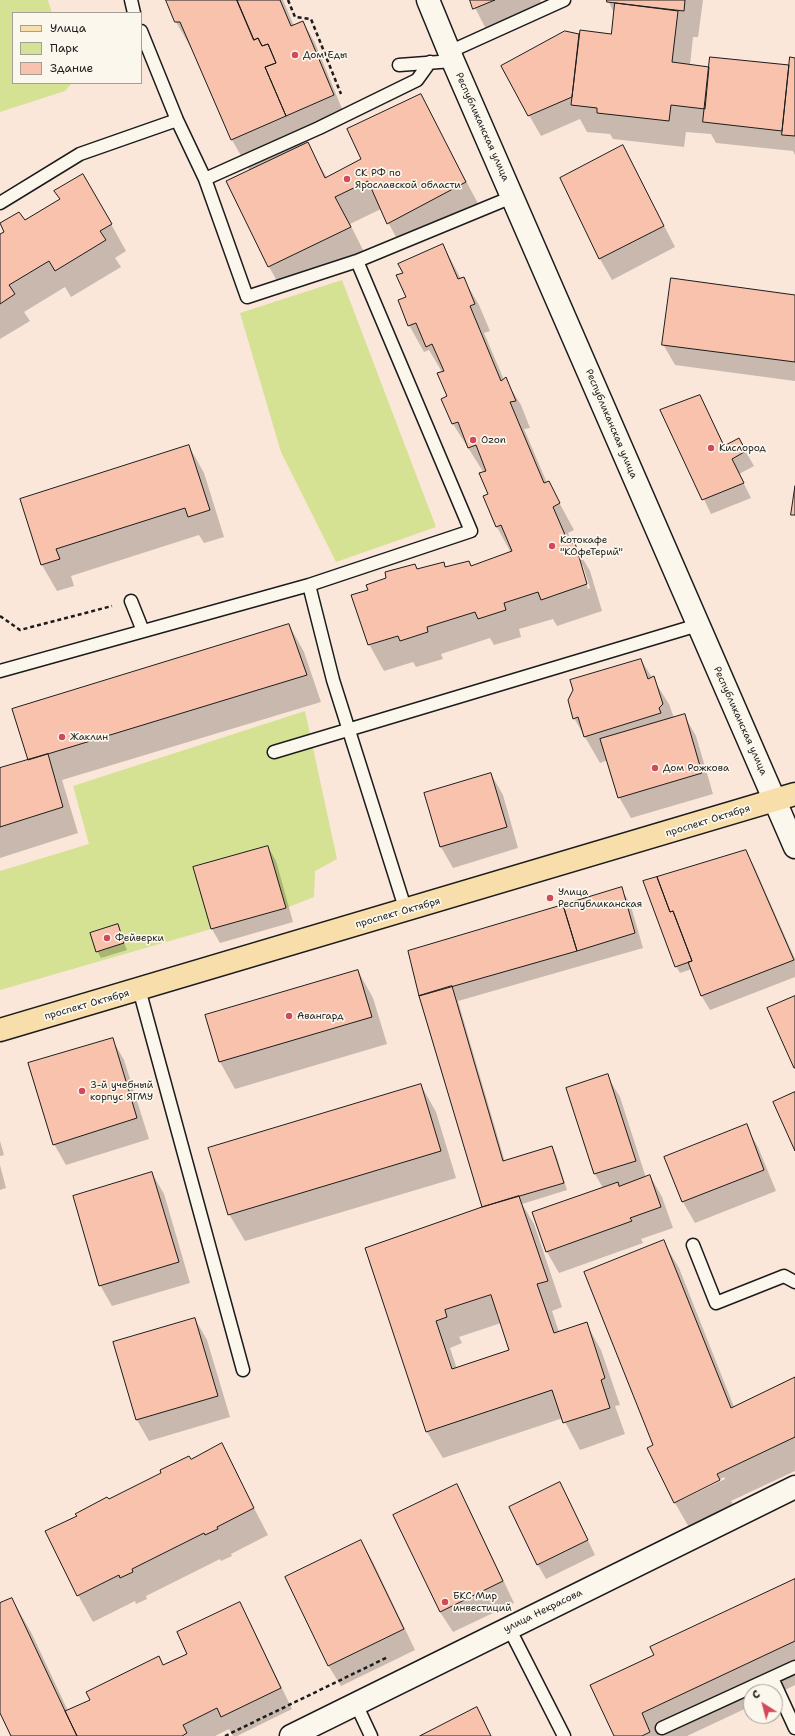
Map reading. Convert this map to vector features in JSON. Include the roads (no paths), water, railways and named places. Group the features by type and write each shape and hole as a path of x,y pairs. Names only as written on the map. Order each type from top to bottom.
{"main road":[{"name":"Республиканская улица","path":"428,0 451,57 698,625 785,798 795,847"},
{"name":"проспект Октября","path":"0,1030 785,798"},
{"name":"улица Некрасова","path":"291,1736 795,1486"}],"lane":[{"path":"130,0 134,12"},
{"path":"399,65 430,62 451,57 564,0"},
{"path":"142,33 177,120 205,179 247,297 357,260 512,197"},
{"path":"205,179 350,113 417,80 430,62"},
{"path":"0,203 80,154 177,120"},
{"path":"0,671 309,586 471,531 357,260"},
{"path":"309,586 333,680 406,911"},
{"path":"131,601 143,632"},
{"path":"274,752 698,625"},
{"path":"140,989 243,1370"},
{"path":"693,1245 716,1303 784,1276 795,1282"},
{"path":"509,1628 564,1736"},
{"path":"662,1728 795,1667"},
{"path":"772,1678 795,1728"},
{"path":"356,1704 371,1736"}],"place":[{"name":"Дом Еды","path":"295,55"},
{"name":"СК РФ по Ярославской области","path":"347,179"},
{"name":"Ozon","path":"473,440"},
{"name":"Кислород","path":"711,448"},
{"name":"Котокафе \"КОфеТерий\"","path":"552,546"},
{"name":"Жаклин","path":"62,737"},
{"name":"Дом Рожкова","path":"655,768"},
{"name":"Улица Республиканская","path":"550,898"},
{"name":"Фейверки","path":"107,938"},
{"name":"Авангард","path":"289,1016"},
{"name":"3-й учебный корпус ЯГМУ","path":"82,1091"},
{"name":"БКС Мир инвестиций","path":"445,1602"}]}
